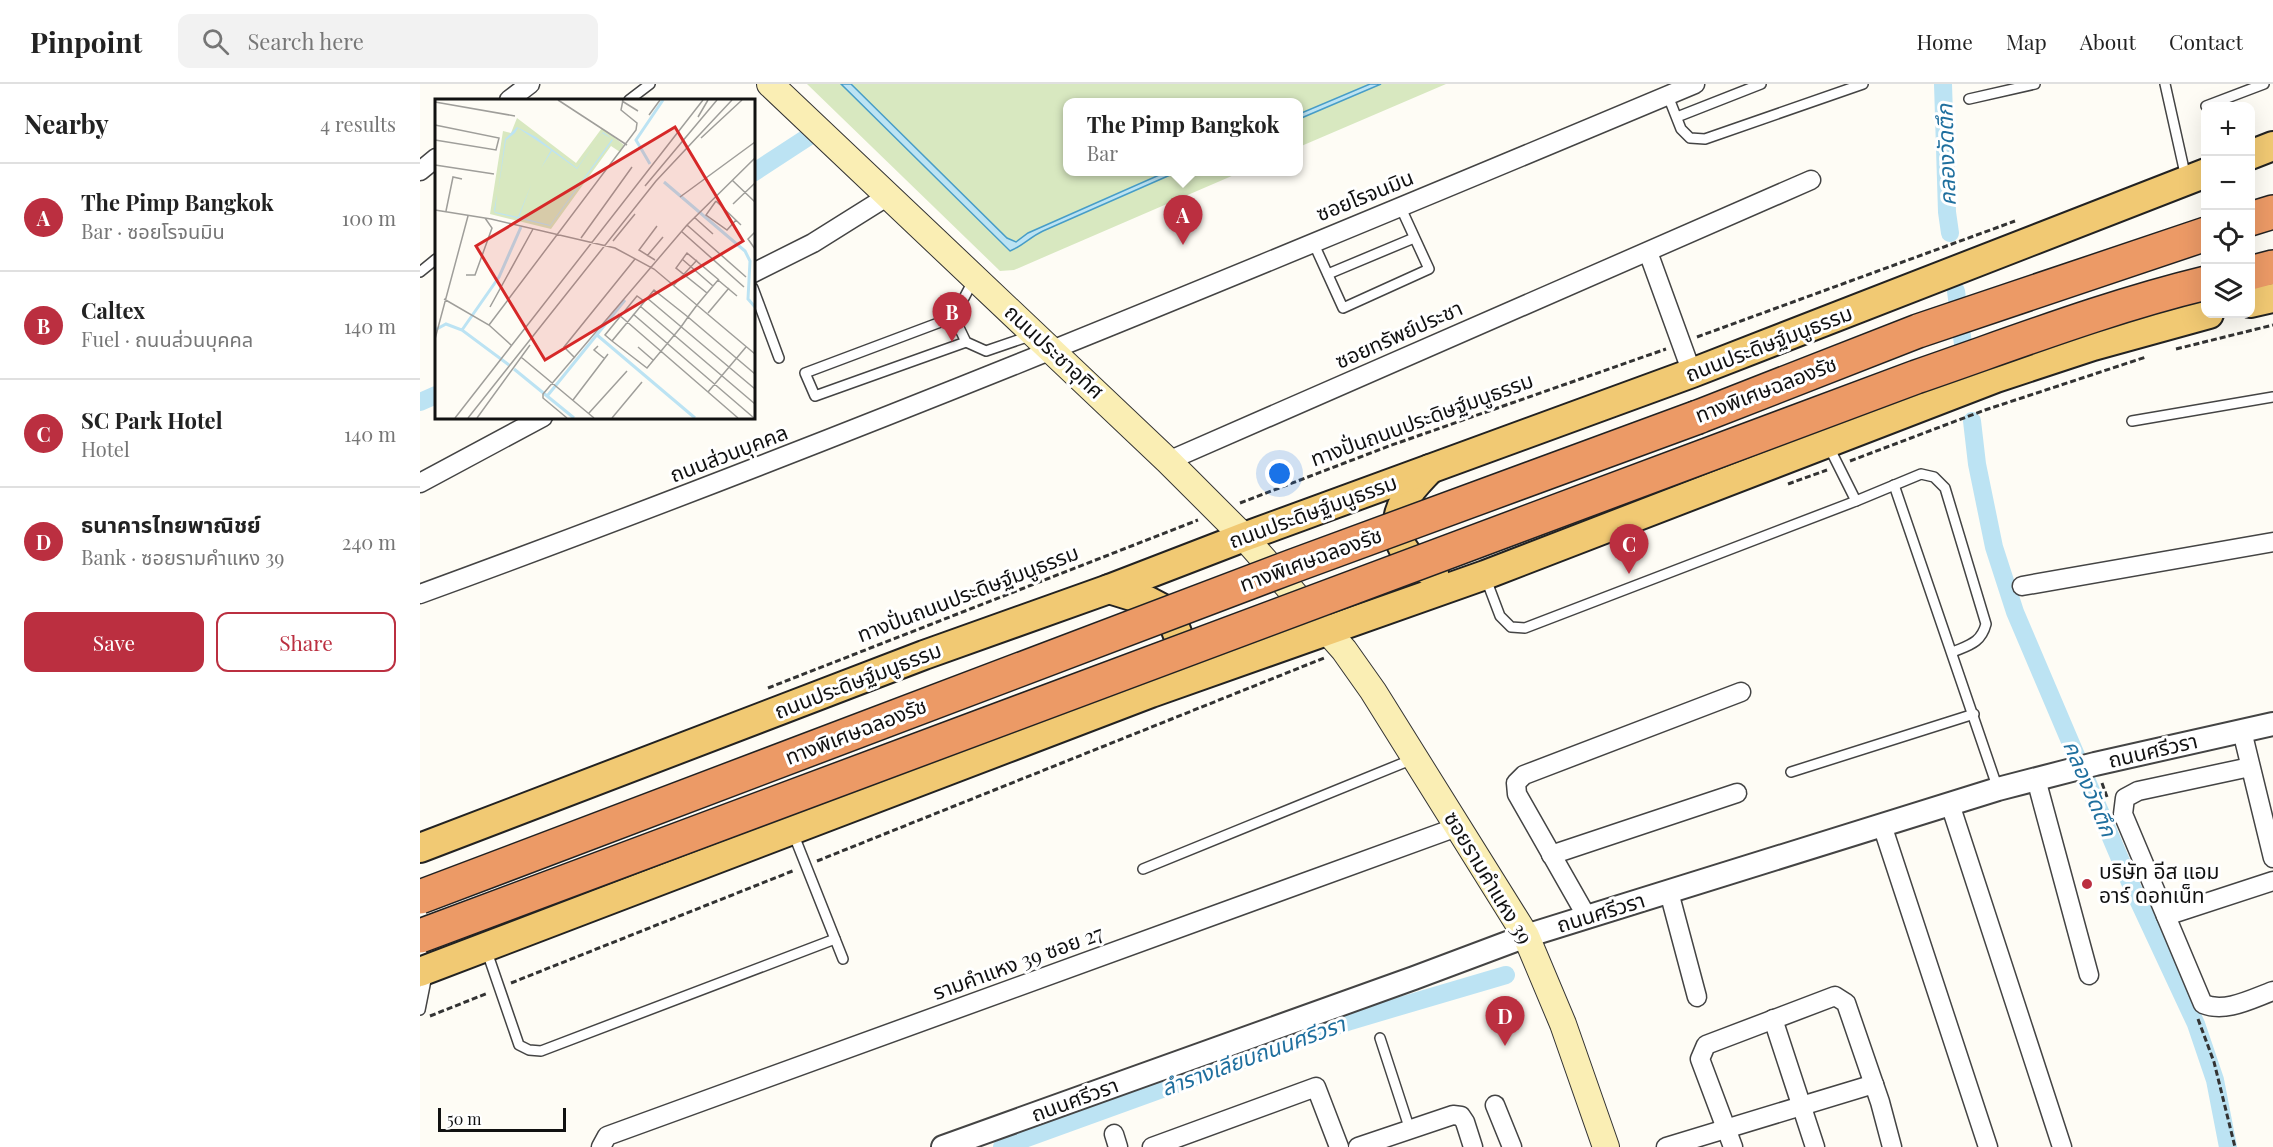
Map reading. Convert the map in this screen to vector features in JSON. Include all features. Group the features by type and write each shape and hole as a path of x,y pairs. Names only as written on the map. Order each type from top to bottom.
{"highway":[{"name":"ทางพิเศษฉลองรัช","path":"420,897 1259,579 1698,417 1918,331 2201,235"},
{"path":"2255,272 2273,267"},
{"name":"ทางพิเศษฉลองรัช","path":"420,936 1916,377 2044,333 2201,284"}],"main road":[{"name":"ถนนประชาอุทิศ","path":"770,84 1168,461 1244,537 1327,630"},
{"path":"2255,153 2273,146"},
{"name":"ถนนประดิษฐ์มนูธรรม","path":"420,848 924,655 1109,590 1244,537 1692,373 2196,177"},
{"path":"2255,302 2273,298"},
{"path":"424,971 1150,693 1481,576 2007,374 2093,346 2201,316"},
{"path":"1430,469 1406,497 1399,513 1398,530 1402,549 1424,568 1437,574 1481,576"},
{"path":"1109,590 1148,601 1169,612 1181,643 1169,675 1150,693"},
{"name":"ซอยรามคำแหง 39","path":"1327,630 1358,669 1526,936 1563,1024 1606,1147"}],"street":[{"path":"510,99 530,84"},
{"name":"ซอยโรจนมิน","path":"1044,342 1313,242 1695,84"},
{"path":"420,171 435,159"},
{"name":"ซอยทรัพย์ประชา","path":"1168,461 1811,180"},
{"path":"754,272 813,243 888,196"},
{"path":"1648,252 1692,373"},
{"name":"ถนนส่วนบุคคล","path":"420,594 598,529 1044,342"},
{"path":"420,483 541,418"},
{"path":"2022,586 2273,542"},
{"path":"1587,917 1517,794 1516,783 1524,776 1741,692"},
{"name":"ถนนศรีวรา","path":"943,1147 1526,936 1998,789 2273,724"},
{"path":"2242,731 2273,858"},
{"path":"2250,767 2138,791 2125,798 2122,814 2203,1004 2213,1008 2226,1008 2273,991"},
{"path":"2036,779 2089,975"},
{"path":"1551,855 1737,794"},
{"path":"1950,804 2062,1147"},
{"path":"1882,825 1988,1147"},
{"name":"รามคำแหง 39 ซอย 27","path":"601,1147 607,1136 1457,827"},
{"path":"2166,916 2273,881"},
{"path":"1669,892 1696,998"},
{"path":"1733,1147 1700,1059 1706,1045 1835,996 1846,1003 1874,1084 1892,1147"},
{"path":"1773,1019 1815,1147"},
{"path":"1666,1147 1874,1084"},
{"path":"1152,1147 1316,1087 1338,1147"},
{"path":"1495,1105 1512,1147"},
{"path":"1358,1147 1378,1144 1453,1115 1461,1116 1465,1122 1473,1147"}],"lane":[{"path":"630,99 650,84"},
{"path":"1677,117 1761,84"},
{"path":"1668,96 1681,129 1690,138 1706,139 1863,84"},
{"path":"1969,99 2035,84"},
{"path":"2165,84 2196,177"},
{"path":"2217,102 2264,84"},
{"path":"1313,242 1343,308 1429,269 1400,206"},
{"path":"1328,274 1414,238"},
{"path":"420,272 435,260"},
{"path":"966,342 815,396 805,373 954,317 975,278"},
{"path":"754,291 779,358"},
{"path":"954,317 966,342 986,351 1044,342"},
{"path":"2132,421 2273,397"},
{"path":"1827,442 1856,501"},
{"path":"1481,576 1500,616 1511,627 1525,628 1921,474 1934,477 1945,488 1986,624 1983,635 1976,642 1953,652"},
{"path":"1894,485 1998,789"},
{"path":"1791,772 1974,714"},
{"path":"1143,869 1415,758"},
{"path":"792,831 843,959"},
{"path":"486,947 519,1044 529,1050 541,1051 835,939"},
{"path":"420,1010 424,971"},
{"path":"1380,1038 1410,1130"}],"path":[{"name":"ทางปั่นถนนประดิษฐ์มนูธรรม","path":"764,690 1389,446 1681,344 2016,221"}],"green space":[{"path":"807,84 841,84 1010,251 1043,231 1168,176 1232,176 1014,270 1000,271"},
{"path":"851,84 1370,84 1303,112 1303,98 1063,98 1063,176 1157,176 1028,233 1016,242 1008,239"},
{"path":"1381,84 1446,84 1303,145 1303,117"}],"water":[{"path":"841,84 851,84 1007,238 1016,242 1028,233 1157,176 1168,176 1043,231 1010,251"},
{"path":"1370,84 1381,84 1303,117 1303,112"}],"waterway":[{"name":"คลองวัดตึก","path":"1943,84 1947,212 1950,233"},
{"path":"754,172 808,137"},
{"name":"คลองวัดตึก","path":"1956,291 1966,367"},
{"path":"420,402 435,395"},
{"name":"คลองวัดตึก","path":"1972,421 1977,464 1994,547 2015,612 2132,887 2196,1024 2215,1080 2228,1147"},
{"name":"ลำรางเลียบถนนศรีวรา","path":"1002,1147 1350,1021 1506,975"}],"place":[{"name":"The Pimp Bangkok","path":"1183,245"},
{"name":"Caltex","path":"952,342"},
{"name":"SC Park Hotel","path":"1629,574"},
{"name":"บริษัท อีส แอม อาร์ ดอทเน็ท","path":"2087,884"},
{"name":"ธนาคารไทยพาณิชย์","path":"1505,1046"}]}
